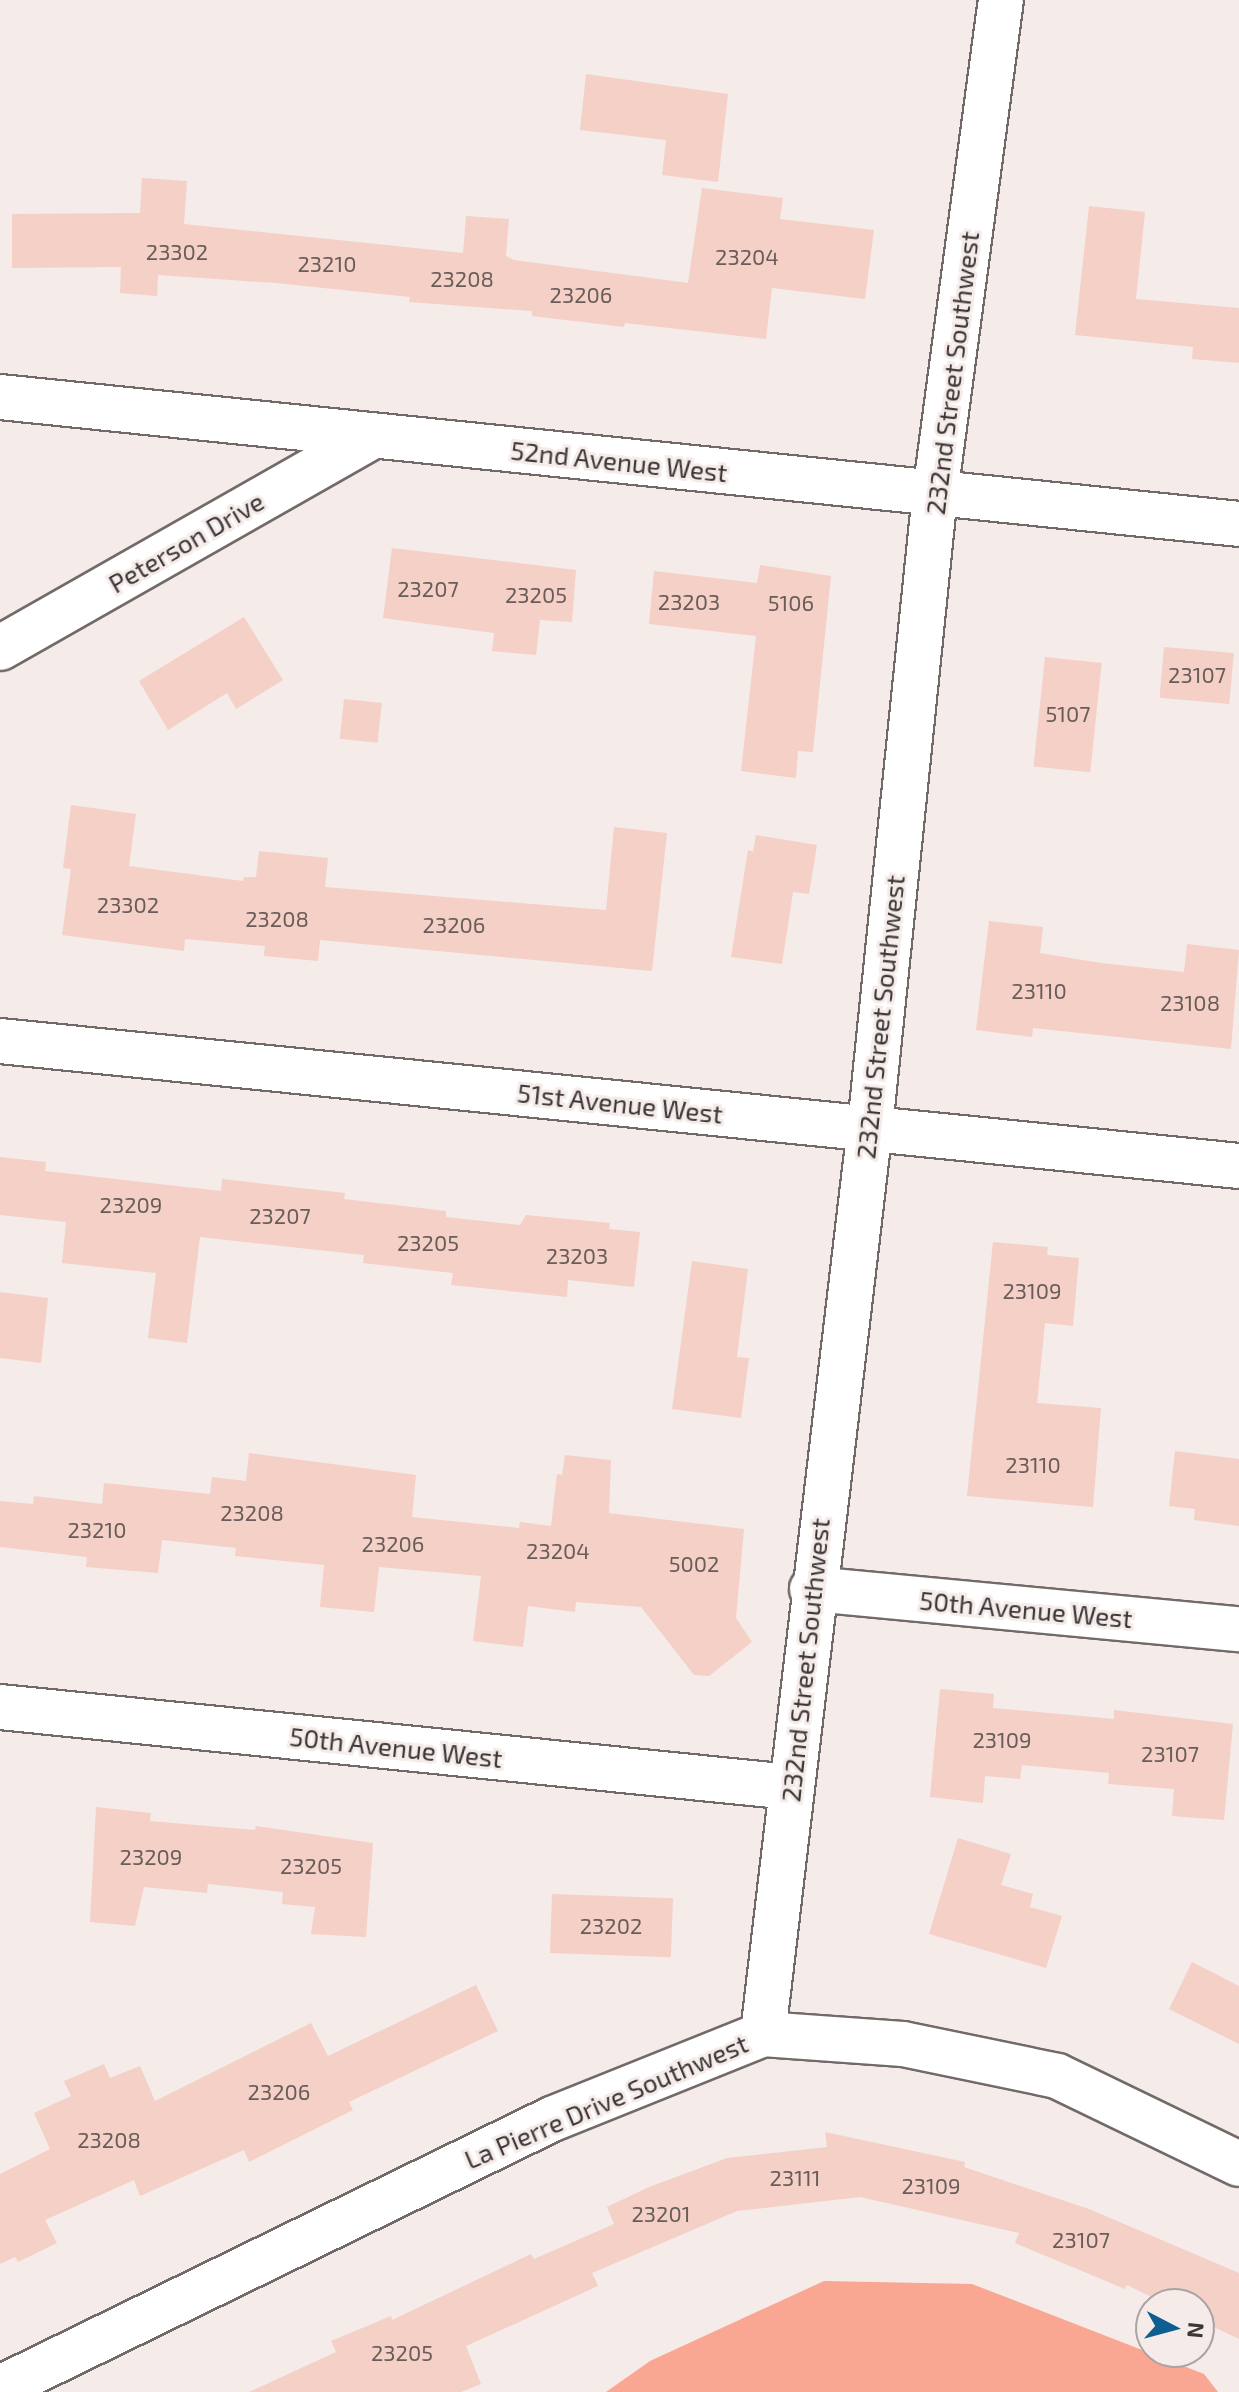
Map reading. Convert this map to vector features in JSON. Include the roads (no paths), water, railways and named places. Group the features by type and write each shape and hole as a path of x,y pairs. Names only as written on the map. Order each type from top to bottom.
{"street":[{"name":"232nd Street Southwest","path":"763,2034 812,1589 870,1127 935,494 1001,0"},
{"name":"52nd Avenue West","path":"0,397 1239,524"},
{"name":"Peterson Drive","path":"0,648 373,436"},
{"name":"51st Avenue West","path":"0,1041 1239,1166"},
{"name":"50th Avenue West","path":"812,1589 1239,1629"},
{"name":"50th Avenue West","path":"0,1707 791,1787"},
{"name":"La Pierre Drive Southwest","path":"0,2388 552,2119 763,2034 903,2044 1057,2076 1239,2164"}]}
